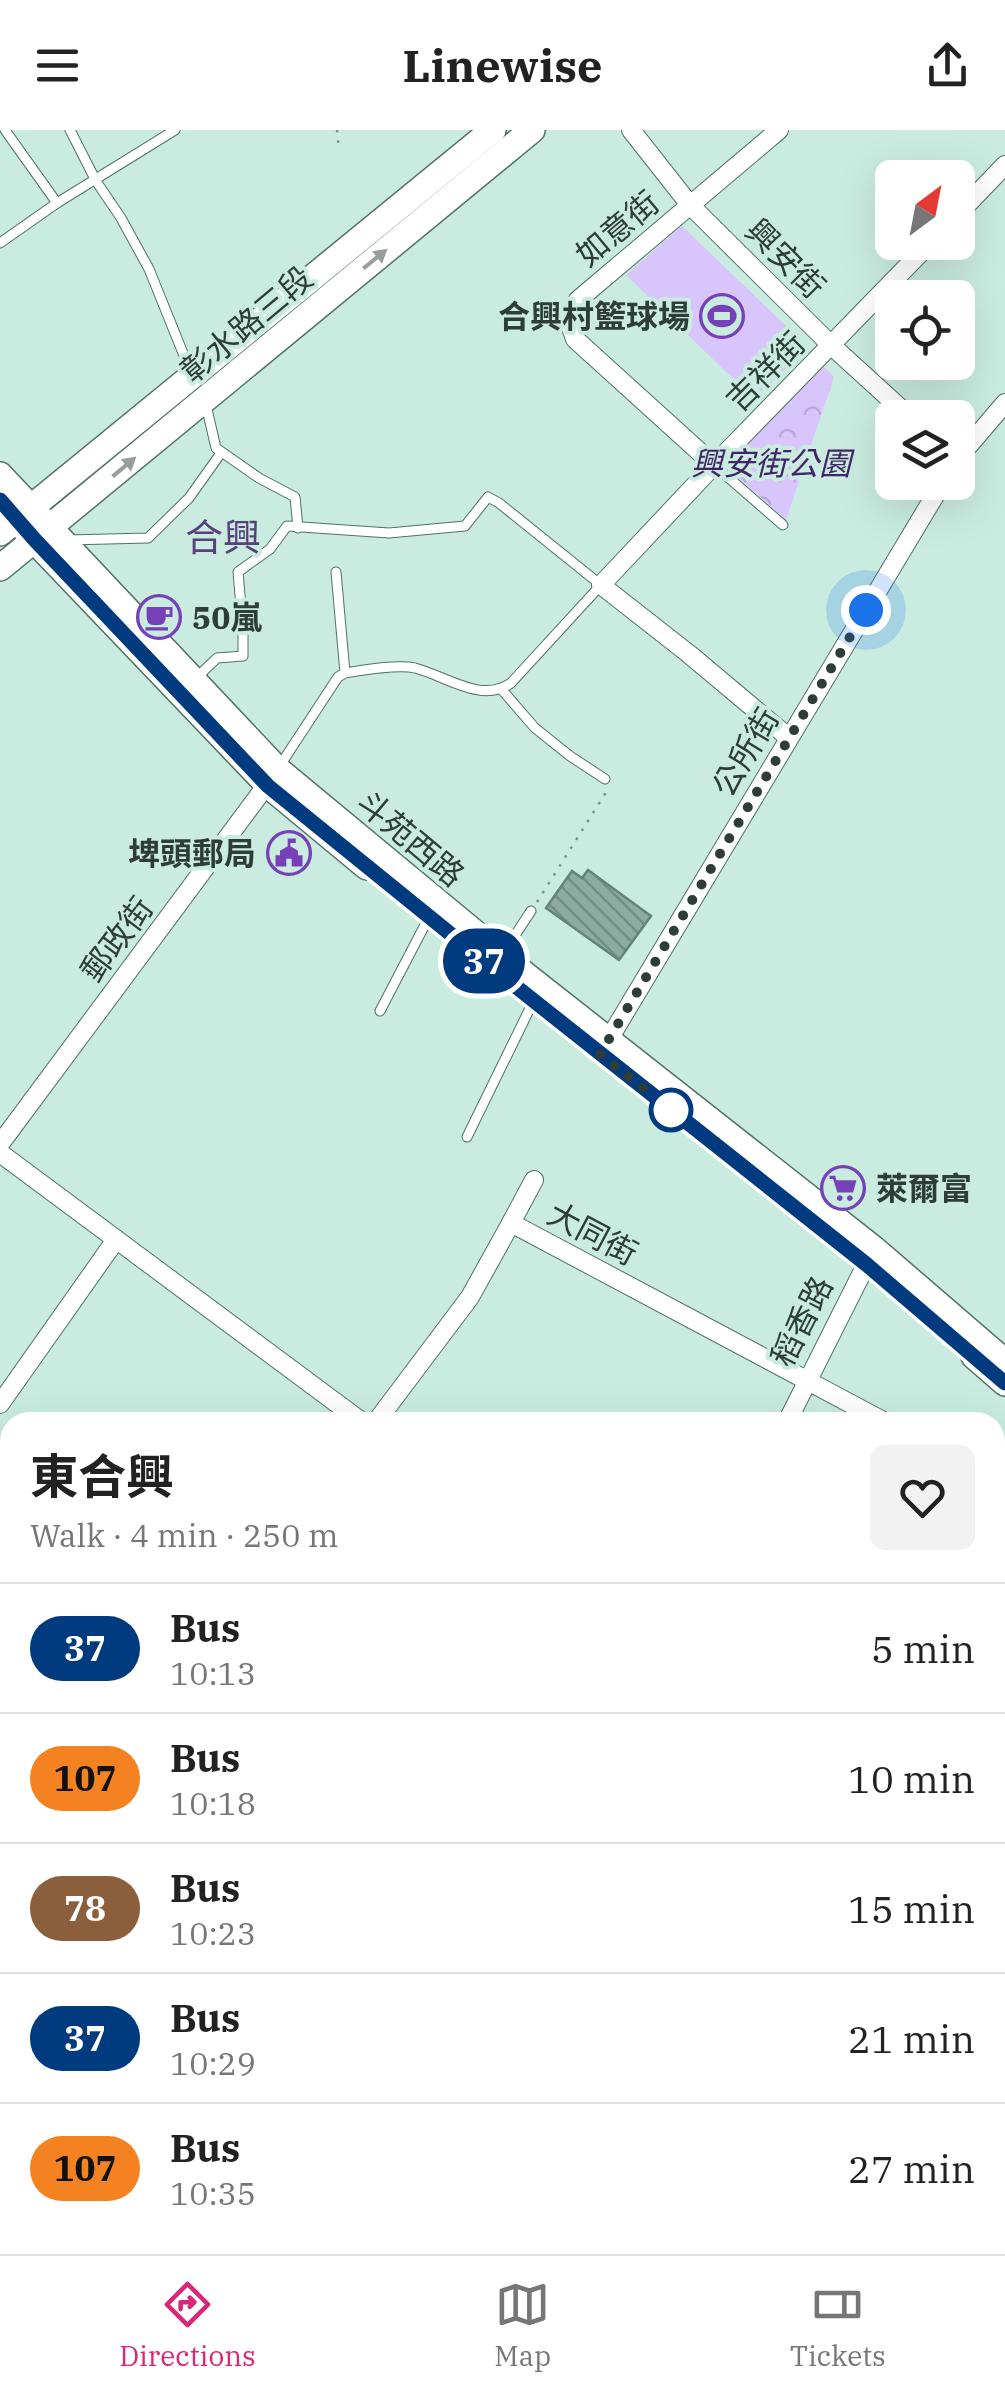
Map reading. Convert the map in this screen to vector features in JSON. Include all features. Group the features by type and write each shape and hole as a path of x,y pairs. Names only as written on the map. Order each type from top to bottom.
{"main road":[{"name":"彰水路三段","path":"12,515 494,130"},
{"name":"彰水路三段","path":"0,568 48,537 204,400 532,130"},
{"name":"斗苑西路","path":"0,475 12,515 48,537 194,680 272,777 496,961 1005,1362"},
{"name":"斗苑西路","path":"48,537 272,777 429,917 496,961 534,1000 604,1047"},
{"name":"斗苑西路","path":"870,1257 1005,1383"}],"street":[{"name":"興安街","path":"630,130 690,206 890,400"},
{"name":"如意街","path":"714,464 575,339 568,319 578,300 778,130"},
{"path":"975,196 1005,165"},
{"name":"吉祥街","path":"601,585 914,260"},
{"path":"975,438 1005,403"},
{"name":"公所街","path":"604,1047 932,500"},
{"path":"601,585 788,738"},
{"name":"郵政街","path":"0,1144 272,777"},
{"path":"0,1153 348,1412"},
{"path":"511,1223 534,1180"},
{"name":"大同街","path":"384,1412 470,1297 511,1223 865,1412"},
{"path":"0,1404 115,1241"},
{"name":"稻香路","path":"792,1412 870,1257"}],"lane":[{"path":"5,130 57,203"},
{"path":"70,130 149,269 204,400 216,448 258,478 295,497 298,528"},
{"path":"0,243 175,130"},
{"path":"48,537 148,538 189,498 222,453"},
{"path":"714,464 782,525"},
{"path":"194,680 217,658 243,656 238,572 270,549 287,526 389,533 466,526 488,497 601,585 502,690 483,692 412,667 344,673 272,777"},
{"path":"336,572 344,673"},
{"path":"502,690 535,728 605,778"},
{"path":"496,961 531,910"},
{"path":"380,1011 429,917"},
{"path":"468,1138 534,1000"}],"path":[{"path":"337,130 339,150"},
{"path":"531,910 606,794 605,778"}],"green space":[{"name":"合興村籃球場","path":"682,226 809,348 753,398 626,275"},
{"name":"興安街公園","path":"821,364 834,377 786,520 724,465"}],"building":[{"name":"埤頭郵局","path":"279,835 308,851 298,870 269,855"},
{"path":"588,870 651,916 619,960 546,908 572,871 582,878"}],"bus line":[{"name":"37","path":"0,500 268,786 866,1264 1005,1383"}],"place":[{"name":"合興村籃球場","path":"722,316"},
{"name":"50嵐","path":"159,617"},
{"name":"埤頭郵局","path":"289,853"},
{"name":"萊爾富","path":"843,1188"}],"district":[{"name":"合興","path":"223,536"}],"route":[{"path":"671,1110 600,1054 866,610"}]}
